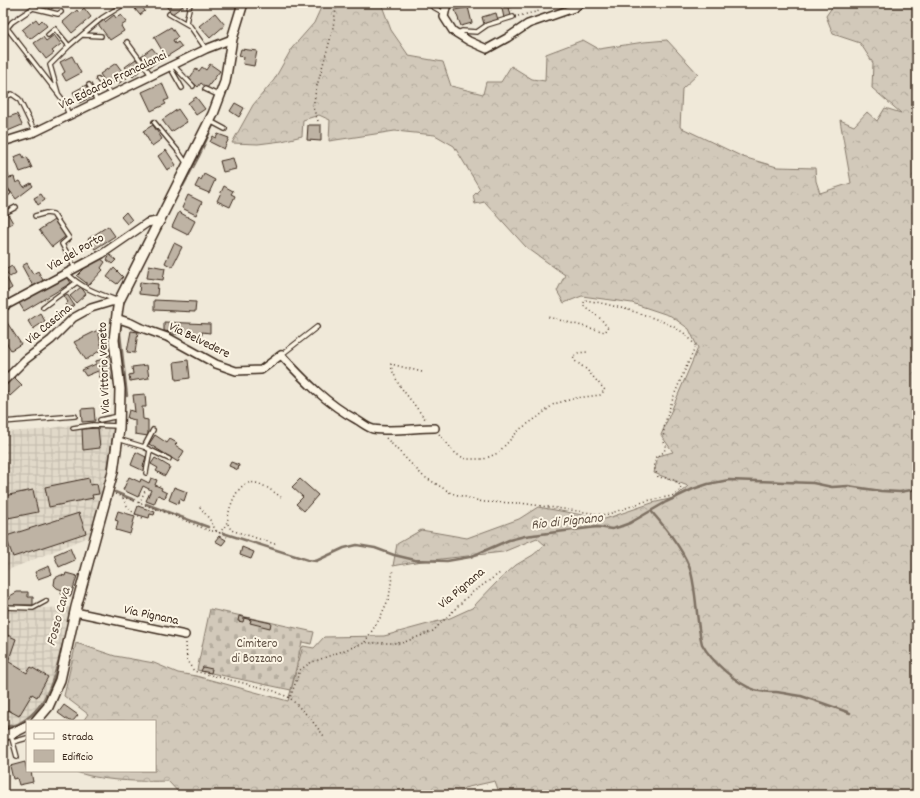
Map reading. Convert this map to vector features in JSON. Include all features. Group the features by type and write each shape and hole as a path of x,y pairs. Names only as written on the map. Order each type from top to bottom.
{"street":[{"name":"Via Vittorio Veneto","path":"37,720 48,707 60,680 75,612 113,472 118,439 120,389 114,340 116,318 120,301 188,165 213,122 225,82 232,39 243,3"},
{"path":"446,3 444,18 453,31 469,41 487,49 528,24 574,8 581,3"},
{"name":"Via Edoardo Francalanci","path":"3,142 34,132 206,49 232,39"},
{"name":"Via del Porto","path":"3,307 102,254 146,223 161,220"},
{"name":"Via Cascina","path":"3,382 25,360 51,340 73,318 90,308 120,301"},
{"name":"Via Belvedere","path":"116,318 131,322 139,327 167,337 216,364 236,371 262,370 281,355"},
{"path":"281,355 320,395 354,419 372,428 382,430 435,428"},
{"name":"Via Pignana","path":"75,612 185,635"},
{"path":"9,737 26,727"}],"lane":[{"path":"59,95 50,65 69,46 102,18 126,3"},
{"path":"426,3 445,13"},
{"path":"186,23 190,4"},
{"path":"61,12 58,14 32,8 12,22 7,28 63,100 69,115"},
{"path":"169,14 190,26 206,49"},
{"path":"456,33 462,31 477,32 487,25 513,17"},
{"path":"48,35 56,29 69,46"},
{"path":"83,35 101,36"},
{"path":"127,42 151,75"},
{"path":"172,65 193,86"},
{"path":"172,65 182,88"},
{"path":"98,79 111,94"},
{"path":"89,85 98,101"},
{"path":"205,89 220,96"},
{"path":"6,97 12,94 19,99 34,132"},
{"path":"154,122 188,165"},
{"path":"213,122 225,128"},
{"path":"3,196 8,193"},
{"path":"3,214 16,207"},
{"path":"35,216 46,213 53,214 69,238 62,244 75,268"},
{"path":"67,273 77,282 100,294 120,301"},
{"path":"43,307 77,282"},
{"path":"281,355 317,328"},
{"path":"3,422 75,416"},
{"path":"100,420 119,416"},
{"path":"73,428 93,425 119,426"},
{"path":"144,447 153,430"},
{"path":"118,439 144,447 169,460"},
{"path":"146,473 150,450"},
{"path":"3,608 33,608 46,601"},
{"path":"17,757 9,737 26,738"}],"path":[{"path":"318,121 313,108 316,88 332,33 337,3"},
{"path":"510,3 513,17"},
{"path":"372,428 383,435 423,476 451,493 483,502 520,503 606,515 646,501 672,496 679,492 681,486 673,479 658,477 654,467 656,456 664,452 666,446 664,443 663,430 667,413 696,346 685,334 666,324 598,302 585,300 583,305 601,319 608,328 604,332 548,318"},
{"path":"422,372 391,364 392,370 399,385 422,418 435,428 456,454 466,459 484,459 498,453 520,429 538,418 554,404 576,398 600,395 605,390 586,369 575,361 573,357 578,352 587,352"},
{"path":"219,533 228,523 231,506 236,493 242,486 249,482 260,483 281,497"},
{"path":"139,503 145,491"},
{"path":"108,492 210,531 216,531"},
{"path":"123,497 127,507 135,515 145,520"},
{"path":"200,507 216,531 227,537"},
{"path":"228,523 231,530 278,545"},
{"path":"364,643 380,618 389,598 393,569"},
{"name":"Via Pignana","path":"185,635 187,661 194,671 272,690 290,698 300,670 310,663 364,643 402,643 433,631 470,594 500,573"},
{"path":"290,698 309,717 324,736"},
{"path":"454,795 457,792"}],"shaded area":[{"path":"119,420 96,534 3,572 3,432 40,430 82,423"},
{"path":"76,607 60,680 37,720 26,720 26,726 3,736 3,609"}],"green space":[{"path":"323,3 381,3 391,30 409,56 443,62 451,86 483,94 486,82 501,82 511,66 532,79 545,81 546,54 583,40 599,49 667,40 698,74 682,89 680,127 743,157 777,167 815,168 816,181 820,193 851,183 840,120 854,126 867,112 877,121 885,108 901,113 872,88 873,63 860,43 833,34 826,16 835,3 917,3 917,795 500,795 495,781 464,788 458,795 181,795 168,781 107,779 77,772 156,772 156,720 84,720 88,714 64,696 76,643 115,656 154,663 178,673 196,676 288,701 303,646 314,648 324,637 384,636 450,618 472,608 516,565 533,555 545,545 537,538 503,552 393,566 397,544 421,530 467,538 519,519 538,507 605,519 652,503 674,498 688,486 654,473 658,456 673,452 661,435 698,348 689,329 671,316 632,303 582,296 564,303 557,291 565,275 526,247 485,202 475,204 473,196 480,189 454,146 435,135 395,131 329,141 330,120 319,115 303,120 302,136 282,141 258,144 232,143 253,105 274,80 292,48 314,23"},
{"name":"Cimitero di Bozzano","path":"210,609 314,632 311,644 302,642 291,690 197,670"}],"building":[{"path":"45,3 59,3 50,10"},
{"path":"164,3 187,3 172,14"},
{"path":"508,3 511,16 504,18 501,4"},
{"path":"141,5 145,11 140,15 135,9"},
{"path":"468,7 472,23 461,26 455,10"},
{"path":"84,8 91,17 72,33 63,22 77,10 79,13"},
{"path":"215,13 225,25 210,38 199,26"},
{"path":"496,13 498,20 484,24 482,17"},
{"path":"114,15 116,18 121,15 127,22 121,26 124,31 110,40 98,24 104,20 105,22"},
{"path":"36,19 39,23 42,20 47,26 30,39 22,30"},
{"path":"171,27 178,37 173,40 175,44 178,42 182,47 166,57 154,37"},
{"path":"54,35 61,44 52,51 54,53 46,59 34,43 43,37 46,41"},
{"path":"152,48 161,59 150,67 141,56"},
{"path":"241,49 257,51 254,66 243,64 244,57 239,56"},
{"path":"72,56 81,73 66,81 62,74 65,72 60,62"},
{"path":"136,59 143,68 133,77 125,67"},
{"path":"116,63 127,78 118,84 116,81 108,86 100,74"},
{"path":"210,64 220,71 207,88 201,83 198,87 189,79 196,69 199,71 202,67 206,70"},
{"path":"162,83 169,99 164,101 166,104 151,111 142,92"},
{"path":"86,85 92,97 79,103 73,92"},
{"path":"196,97 205,109 196,115 188,103"},
{"path":"235,103 244,108 239,117 230,111"},
{"path":"178,109 187,122 171,132 162,120"},
{"path":"17,114 22,125 3,133 3,119"},
{"path":"153,125 162,139 152,146 143,131"},
{"path":"308,125 321,125 321,141 307,140"},
{"path":"218,134 229,138 224,149 210,142 213,136 216,138"},
{"path":"166,150 176,165 167,170 158,156"},
{"path":"22,154 24,158 27,157 32,168 20,172 14,157"},
{"path":"233,158 236,169 223,172 220,161"},
{"path":"3,159 9,178 14,177 16,183 20,181 24,187 31,183 33,186 16,199 8,188 3,191"},
{"path":"204,174 215,180 209,193 195,187 199,179 201,180"},
{"path":"224,186 233,191 231,194 235,196 230,207 217,201"},
{"path":"41,194 45,200 38,205 34,198"},
{"path":"188,195 202,202 196,215 182,208"},
{"path":"126,212 132,220 127,224 121,217"},
{"path":"179,212 195,221 188,235 172,227"},
{"path":"8,214 13,223 3,228 3,216"},
{"path":"54,220 66,236 52,247 39,230"},
{"path":"108,226 115,236 95,249 88,239"},
{"path":"174,243 182,247 172,267 165,263"},
{"path":"110,255 116,260 112,264 107,260"},
{"path":"101,259 105,262 101,268 103,270 89,285 77,276 92,261"},
{"path":"27,263 33,274 38,271 44,282 34,288 22,266"},
{"path":"149,265 165,268 163,280 147,278"},
{"path":"12,266 16,273 10,277 5,270"},
{"path":"114,268 123,277 117,284 107,277"},
{"path":"5,275 12,288 3,294 3,276"},
{"path":"66,275 71,283 24,311 19,303"},
{"path":"140,282 158,284 157,296 139,294"},
{"path":"81,287 86,294 76,303 70,296"},
{"path":"67,294 74,305 68,310 65,305 68,302 64,296"},
{"path":"154,300 196,302 195,312 154,310"},
{"path":"40,313 45,321 33,329 28,321"},
{"path":"6,321 21,344 11,350 3,338 3,323"},
{"path":"164,322 210,324 210,333 202,332 202,335 171,334 171,332 164,331"},
{"path":"98,330 102,349 86,360 74,342"},
{"path":"131,331 138,332 135,353 127,352"},
{"path":"111,354 116,378 112,380 110,375 99,377 98,371 86,376 82,370 96,364 96,361 107,358 108,355"},
{"path":"188,360 190,378 176,380 174,362"},
{"path":"147,365 149,378 130,381 129,375 133,374 132,367"},
{"path":"14,377 22,385 10,396 3,387"},
{"path":"145,394 146,407 142,407 143,419 148,420 148,436 135,434 135,420 127,418 129,410 135,412 133,395"},
{"path":"94,408 95,421 82,422 81,409"},
{"path":"98,428 100,448 83,450 82,429"},
{"path":"155,435 167,443 170,439 177,443 175,445 184,451 178,462 149,444"},
{"path":"136,452 146,457 143,466 145,468 144,471 131,465"},
{"path":"155,458 170,467 165,476 156,471 158,468 151,464"},
{"path":"231,462 239,465 238,470 229,466"},
{"path":"129,477 140,482 141,479 149,483 151,478 157,480 155,485 162,488 161,490 167,493 165,498 158,495 154,504 146,501 151,490 143,486 138,497 123,490"},
{"path":"89,478 90,485 97,484 99,494 92,495 93,498 49,507 45,487"},
{"path":"300,479 318,495 304,511 296,504 303,497 292,487"},
{"path":"174,487 187,492 184,501 180,499 178,504 169,500"},
{"path":"33,490 38,512 8,518 4,496"},
{"path":"3,496 8,518 3,519"},
{"path":"138,506 155,512 154,515 150,514 149,518 135,514"},
{"path":"118,511 135,516 130,534 116,530 118,521 115,520"},
{"path":"79,513 86,533 13,557 8,543 4,545 3,537"},
{"path":"219,536 226,540 222,545 215,541"},
{"path":"242,547 254,552 251,559 240,555"},
{"path":"70,548 75,560 59,567 54,555"},
{"path":"49,566 52,574 38,579 35,572"},
{"path":"66,573 77,576 71,596 61,594 62,590 54,585 55,578 61,575 65,576"},
{"path":"17,592 28,592 28,597 33,597 33,605 3,605 3,599 10,599 10,596"},
{"path":"239,616 271,623 270,628 250,623 251,620 244,618 243,622 238,621"},
{"path":"3,633 16,639 8,662 6,660 3,664"},
{"path":"6,660 27,673 31,667 48,677 37,697 32,694 19,716 8,710 3,719 3,664"},
{"path":"203,667 212,669 211,673 201,671"},
{"path":"64,705 78,715 74,720 68,720 58,713"},
{"path":"25,762 26,772 31,772 33,782 19,785 17,778 13,779 10,766"}],"waterway":[{"path":"183,186 213,125"},
{"path":"121,324 120,334 127,396"},
{"path":"106,484 113,438"},
{"name":"Rio di Pignano","path":"223,533 308,560 316,561 344,548 357,545 375,548 394,555 415,560 447,561 470,557 509,540 525,536 597,527 612,529 619,527 630,523 666,502 693,489 708,484 729,480 813,483 832,487 848,486 900,492 917,489"},
{"name":"Rio di Pignano","path":"115,492 134,500"},
{"name":"Rio di Pignano","path":"146,504 208,527"},
{"path":"651,511 674,540 688,564 693,581 702,644 712,658 740,683 755,690 801,696 850,713"},
{"name":"Fosso Cava","path":"3,728 18,724 29,717 45,698 55,674 65,637"}]}
